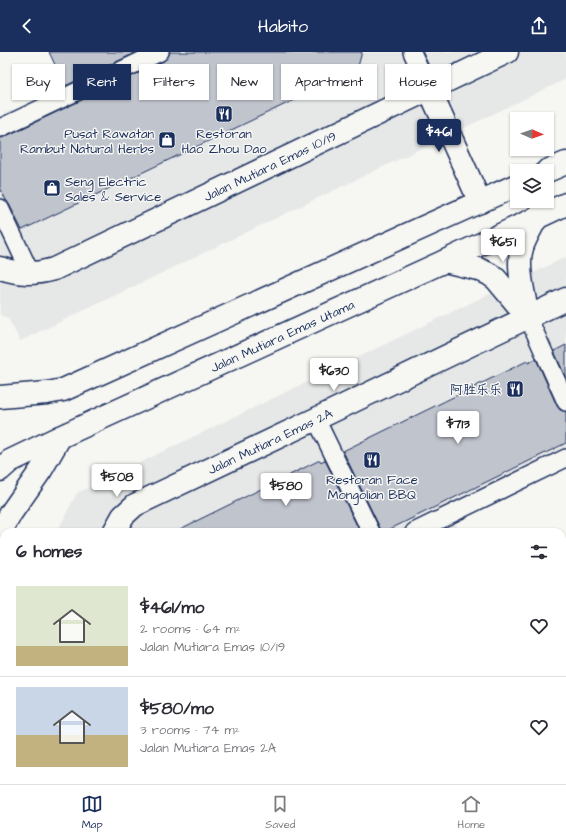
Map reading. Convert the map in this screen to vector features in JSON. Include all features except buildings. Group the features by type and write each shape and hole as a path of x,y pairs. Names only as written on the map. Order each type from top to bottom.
{"street":[{"name":"Jalan Mutiara Emas 10/19","path":"451,79 507,52"},
{"name":"Jalan Mutiara Emas 10/19","path":"0,268 14,272 31,274 54,269 406,100"},
{"path":"434,100 480,202"},
{"path":"554,168 566,162"},
{"path":"0,397 47,393 63,390 510,188"},
{"name":"Jalan Mutiara Emas Utama","path":"0,470 10,461 60,437 566,204"},
{"path":"528,317 520,270 520,258 522,248 537,217"},
{"path":"445,261 478,269 489,274 496,279 528,317"},
{"name":"Jalan Mutiara Emas 2A","path":"116,528 123,516 135,505 566,299"},
{"path":"0,411 47,393"},
{"path":"3,528 11,513 41,470 60,437"}],"lane":[{"path":"0,128 160,52"},
{"path":"412,52 418,64"},
{"path":"0,208 31,274"},
{"path":"528,317 566,402"},
{"path":"316,419 369,528"},
{"path":"422,528 566,458"}],"shaded area":[{"path":"134,52 566,52 566,79 20,341 8,318 0,315 0,116 34,100 65,100 65,85 73,81 73,100 131,100 131,64 109,64"},
{"path":"566,257 566,469 455,522 457,528 59,528 77,493"}],"place":[{"name":"Restoran Hao Zhou Dao","path":"224,114"},
{"name":"Pusat Rawatan Rambut Natural Herbs","path":"167,140"},
{"name":"Seng Electric Sales & Service","path":"52,188"},
{"name":"阿胜乐乐","path":"515,389"},
{"name":"Restoran Face Mongolian BBQ","path":"372,460"}]}
